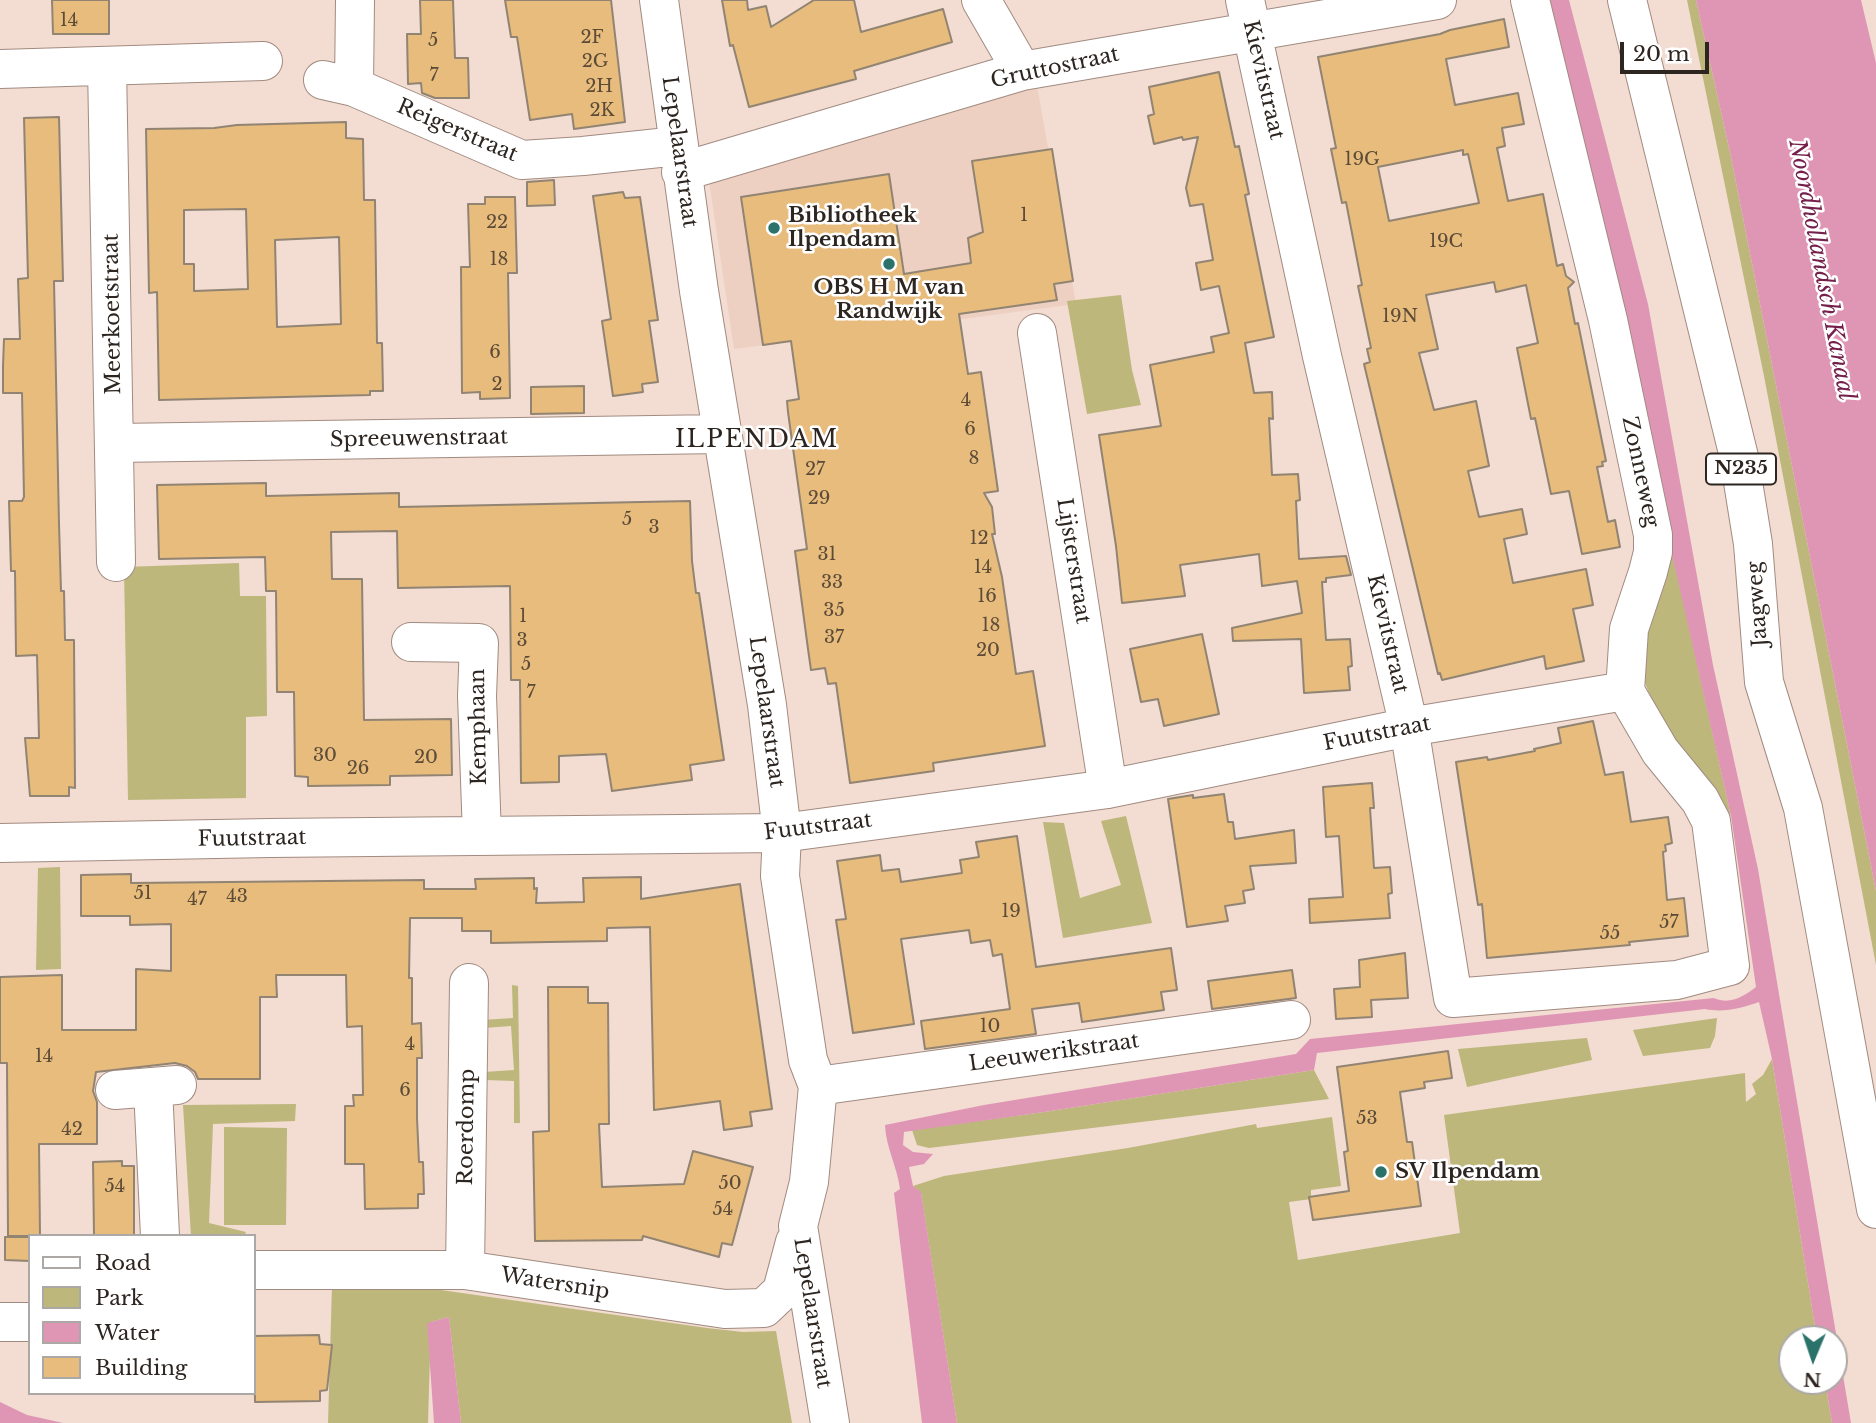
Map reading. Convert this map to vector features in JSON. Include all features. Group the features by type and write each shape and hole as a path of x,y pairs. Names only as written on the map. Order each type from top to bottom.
{"street":[{"name":"Reigerstraat","path":"355,0 338,84 522,160 583,156 679,159"},
{"name":"Lepelaarstraat","path":"659,0 679,159 721,434 767,705 782,833 780,876 808,1060 818,1086 809,1182 799,1226 830,1423"},
{"path":"981,0 1022,71"},
{"name":"Gruttostraat","path":"679,159 1248,16 1437,0"},
{"name":"Zonneweg","path":"1530,0 1608,320 1653,535 1653,552 1648,572 1629,629 1625,691"},
{"name":"Jaagweg","path":"1627,0 1739,457 1753,544 1764,682 1803,808 1876,1209"},
{"name":"Kievitstraat","path":"1248,16 1325,369 1409,727 1453,998 1677,980 1730,966 1711,821 1700,800 1660,751 1625,691"},
{"path":"0,69 263,61"},
{"name":"Meerkoetstraat","path":"107,66 116,443 116,562"},
{"name":"Lijsterstraat","path":"1037,333 1108,789"},
{"name":"Spreeuwenstraat","path":"116,443 721,434"},
{"name":"Kemphaan","path":"411,642 479,643 477,696 482,836"},
{"name":"Fuutstraat","path":"0,843 782,833 1108,789 1409,727 1625,691"},
{"name":"Roerdomp","path":"466,1270 469,983"},
{"name":"Leeuwerikstraat","path":"818,1086 1291,1020"},
{"path":"115,1090 165,1086 160,1234"},
{"name":"Watersnip","path":"256,1270 466,1270 724,1309 764,1308 782,1291 799,1226"},
{"path":"0,1322 28,1322"}],"shaded area":[{"path":"1037,86 1076,304 734,349 709,181"}],"green space":[{"path":"1687,0 1696,0 1730,152 1876,891 1876,965 1764,376"},
{"path":"1121,295 1132,370 1141,405 1087,414 1067,301"},
{"path":"1670,542 1731,816 1720,797 1686,759 1658,715 1645,683 1648,625"},
{"path":"239,563 240,596 266,596 267,716 246,717 246,798 128,800 124,567"},
{"path":"1126,816 1152,923 1063,938 1043,822 1064,823 1080,898 1121,885 1101,821"},
{"path":"60,867 61,969 36,970 38,868"},
{"path":"512,985 518,986 520,1123 514,1123 514,1081 485,1080 484,1072 514,1070 511,1026 484,1028 482,1020 513,1018"},
{"path":"1717,1018 1715,1036 1710,1048 1643,1056 1633,1030"},
{"path":"1587,1038 1592,1060 1467,1087 1458,1049"},
{"path":"1772,1059 1815,1325 1778,1325 1778,1395 1827,1395 1832,1423 957,1423 921,1193 913,1186 944,1176 1128,1148 1256,1124 1257,1128 1332,1117 1341,1186 1311,1190 1311,1199 1289,1202 1298,1260 1460,1233 1444,1115 1745,1073 1746,1102 1756,1094 1752,1084 1763,1075"},
{"path":"1314,1070 1329,1099 929,1148 917,1145 912,1130 1044,1112"},
{"path":"296,1104 295,1121 213,1124 209,1223 246,1232 245,1234 191,1234 183,1105"},
{"path":"224,1127 287,1128 286,1225 224,1225"},
{"path":"332,1286 427,1288 707,1328 743,1332 776,1331 792,1423 461,1423 449,1317 431,1322 428,1423 328,1423"}],"water":[{"path":"1547,0 1569,0 1648,304 1713,665 1758,869 1835,1325 1815,1325 1772,1059 1759,1002 1726,1010 1705,1009 1317,1053 1314,1070 904,1132 903,1145 913,1152 933,1154 924,1164 909,1167 913,1186 921,1192 957,1423 922,1423 894,1193 900,1189 885,1125 984,1105 1296,1054 1310,1039 1714,998 1725,1001 1741,997 1756,987 1731,816"},
{"name":"Noordhollandsch Kanaal","path":"1696,0 1861,0 1876,63 1876,891 1730,152"},
{"path":"449,1317 461,1423 434,1423 427,1323"},
{"path":"1827,1395 1846,1395 1851,1423 1832,1423"},
{"path":"0,1402 27,1415 63,1423 0,1423"}],"building":[{"path":"52,0 109,0 109,34 53,34"},
{"path":"420,0 453,0 455,58 468,58 469,98 435,98 422,93 421,83 408,84 407,34 421,34"},
{"path":"505,0 611,0 625,122 574,129 572,114 530,120 517,37 511,37"},
{"path":"722,0 747,0 748,10 766,6 771,27 814,0 854,0 861,32 943,9 952,42 854,71 856,79 749,107 733,45 730,46"},
{"path":"1504,19 1509,47 1446,59 1455,105 1518,93 1524,124 1502,128 1505,146 1497,148 1508,201 1543,194 1557,266 1563,264 1566,276 1574,282 1568,288 1575,324 1578,323 1606,461 1602,462 1603,466 1597,467 1608,522 1615,520 1620,547 1582,554 1569,491 1551,494 1535,418 1531,419 1517,348 1538,343 1526,285 1496,292 1494,282 1426,295 1438,349 1419,353 1434,410 1476,401 1489,466 1468,471 1479,517 1522,509 1527,534 1504,539 1513,583 1586,569 1593,605 1573,609 1584,661 1546,669 1544,656 1442,680 1440,673 1438,674 1364,364 1370,362 1367,349 1371,348 1358,286 1362,285 1346,202 1342,203 1331,149 1336,148 1318,57","holes":["1463,150 1463,155 1468,154 1479,203 1389,221 1378,167"]},
{"path":"1219,72 1235,147 1239,146 1249,194 1245,195 1274,337 1245,343 1254,393 1272,392 1273,419 1269,418 1272,475 1298,474 1300,500 1296,501 1299,559 1346,556 1351,575 1326,578 1326,582 1322,582 1326,640 1350,639 1350,690 1304,693 1301,639 1233,641 1232,628 1302,613 1297,581 1262,586 1259,554 1180,565 1185,596 1122,603 1099,435 1161,426 1150,365 1214,352 1211,337 1229,333 1219,286 1201,290 1196,263 1213,260 1203,204 1190,206 1186,188 1198,137 1183,140 1182,137 1154,144 1148,116 1154,114 1149,87"},
{"path":"59,117 63,281 54,281 59,524 65,640 74,640 75,788 69,787 69,796 30,796 25,738 39,738 37,655 16,656 15,571 11,571 9,501 22,501 24,497 22,393 3,393 4,339 20,339 18,279 28,278 24,118"},
{"path":"346,122 346,138 363,139 364,200 375,200 377,343 382,343 383,391 370,391 370,395 159,400 157,292 149,293 146,129","holes":["246,209 248,289 194,291 194,264 184,264 184,210","339,237 341,324 277,327 275,240"]},
{"path":"1052,149 1073,281 1054,284 1057,300 959,314 968,374 981,372 998,491 984,493 992,507 995,534 992,534 1002,577 1016,674 1033,671 1045,746 933,763 934,771 850,783 836,683 828,684 825,668 811,670 808,649 795,551 807,549 787,401 799,399 791,341 763,345 741,197 889,174 904,274 971,263 968,238 983,232 972,161"},
{"path":"554,180 555,205 527,206 527,182"},
{"path":"623,192 625,198 640,197 658,320 649,321 658,382 642,384 643,392 613,396 602,321 611,319 593,196"},
{"path":"485,197 515,197 517,273 508,273 510,398 480,399 480,392 462,393 461,267 470,267 468,204 485,204"},
{"path":"584,386 584,413 531,414 531,387"},
{"path":"266,483 266,496 399,493 399,507 690,501 696,593 699,593 724,760 690,765 692,780 612,791 606,754 559,756 559,782 521,783 520,680 511,680 510,586 398,588 397,531 331,532 332,579 362,579 364,720 451,719 452,775 390,776 390,785 308,786 308,777 295,776 294,692 277,692 276,591 266,591 265,557 159,559 157,485"},
{"path":"1202,634 1219,714 1164,726 1158,699 1141,702 1130,649"},
{"path":"1593,721 1605,775 1623,772 1631,822 1668,817 1672,843 1665,845 1666,851 1663,852 1667,900 1684,898 1688,936 1629,942 1630,945 1487,958 1482,904 1478,905 1456,762 1487,757 1488,760 1535,751 1534,749 1561,743 1558,728"},
{"path":"1372,783 1374,808 1370,808 1374,868 1390,867 1390,918 1310,923 1309,899 1343,897 1339,836 1326,837 1323,787"},
{"path":"1224,794 1228,822 1233,822 1235,839 1294,830 1296,863 1250,866 1254,889 1243,891 1245,903 1225,906 1228,921 1187,927 1168,799"},
{"path":"1017,836 1036,967 1171,948 1177,990 1161,992 1164,1010 1082,1022 1079,1003 1032,1009 1036,1034 925,1049 921,1021 1010,1009 1002,954 993,956 990,940 971,943 969,930 901,939 914,1024 853,1033 836,920 846,919 837,861 880,855 882,871 899,869 901,882 962,873 960,860 979,857 976,842"},
{"path":"131,874 131,883 424,880 424,889 476,889 475,879 534,878 534,889 537,888 536,903 584,902 583,878 641,877 641,899 740,884 772,1109 750,1112 752,1126 724,1130 720,1101 654,1110 650,927 607,928 607,941 491,943 491,931 462,931 462,918 410,918 409,978 412,978 412,1024 421,1023 422,1058 417,1058 417,1118 424,1194 418,1194 418,1208 365,1209 364,1164 345,1164 345,1106 354,1106 353,1095 363,1095 362,1026 347,1027 346,975 276,975 277,997 260,997 260,1079 198,1079 195,1072 187,1066 175,1063 96,1072 93,1091 97,1102 97,1144 39,1144 40,1234 8,1236 7,1063 0,1063 0,977 62,975 62,1030 136,1030 136,969 171,971 171,924 130,925 130,916 81,916 81,875"},
{"path":"1405,953 1408,998 1371,1000 1372,1017 1336,1019 1334,989 1360,987 1359,960"},
{"path":"1292,970 1296,998 1212,1009 1208,981"},
{"path":"548,987 588,987 588,1003 608,1003 609,1124 599,1124 602,1187 684,1184 693,1151 753,1167 732,1245 722,1243 719,1257 643,1236 642,1240 535,1241 533,1132 549,1131"},
{"name":"SV Ilpendam","path":"1448,1051 1452,1078 1424,1082 1425,1088 1400,1092 1407,1142 1412,1142 1421,1206 1313,1220 1309,1197 1349,1191 1344,1152 1348,1151 1337,1067"},
{"path":"122,1161 122,1166 134,1166 134,1234 94,1234 93,1162"},
{"path":"5,1237 28,1237 28,1261 5,1260"},
{"path":"319,1335 320,1344 332,1345 327,1390 320,1391 320,1401 255,1402 256,1336"}],"place":[{"name":"Bibliotheek Ilpendam","path":"774,228"},
{"name":"OBS H M van Randwijk","path":"889,264"},
{"name":"SV Ilpendam","path":"1381,1172"}],"district":[{"name":"ILPENDAM","path":"757,440"}]}
